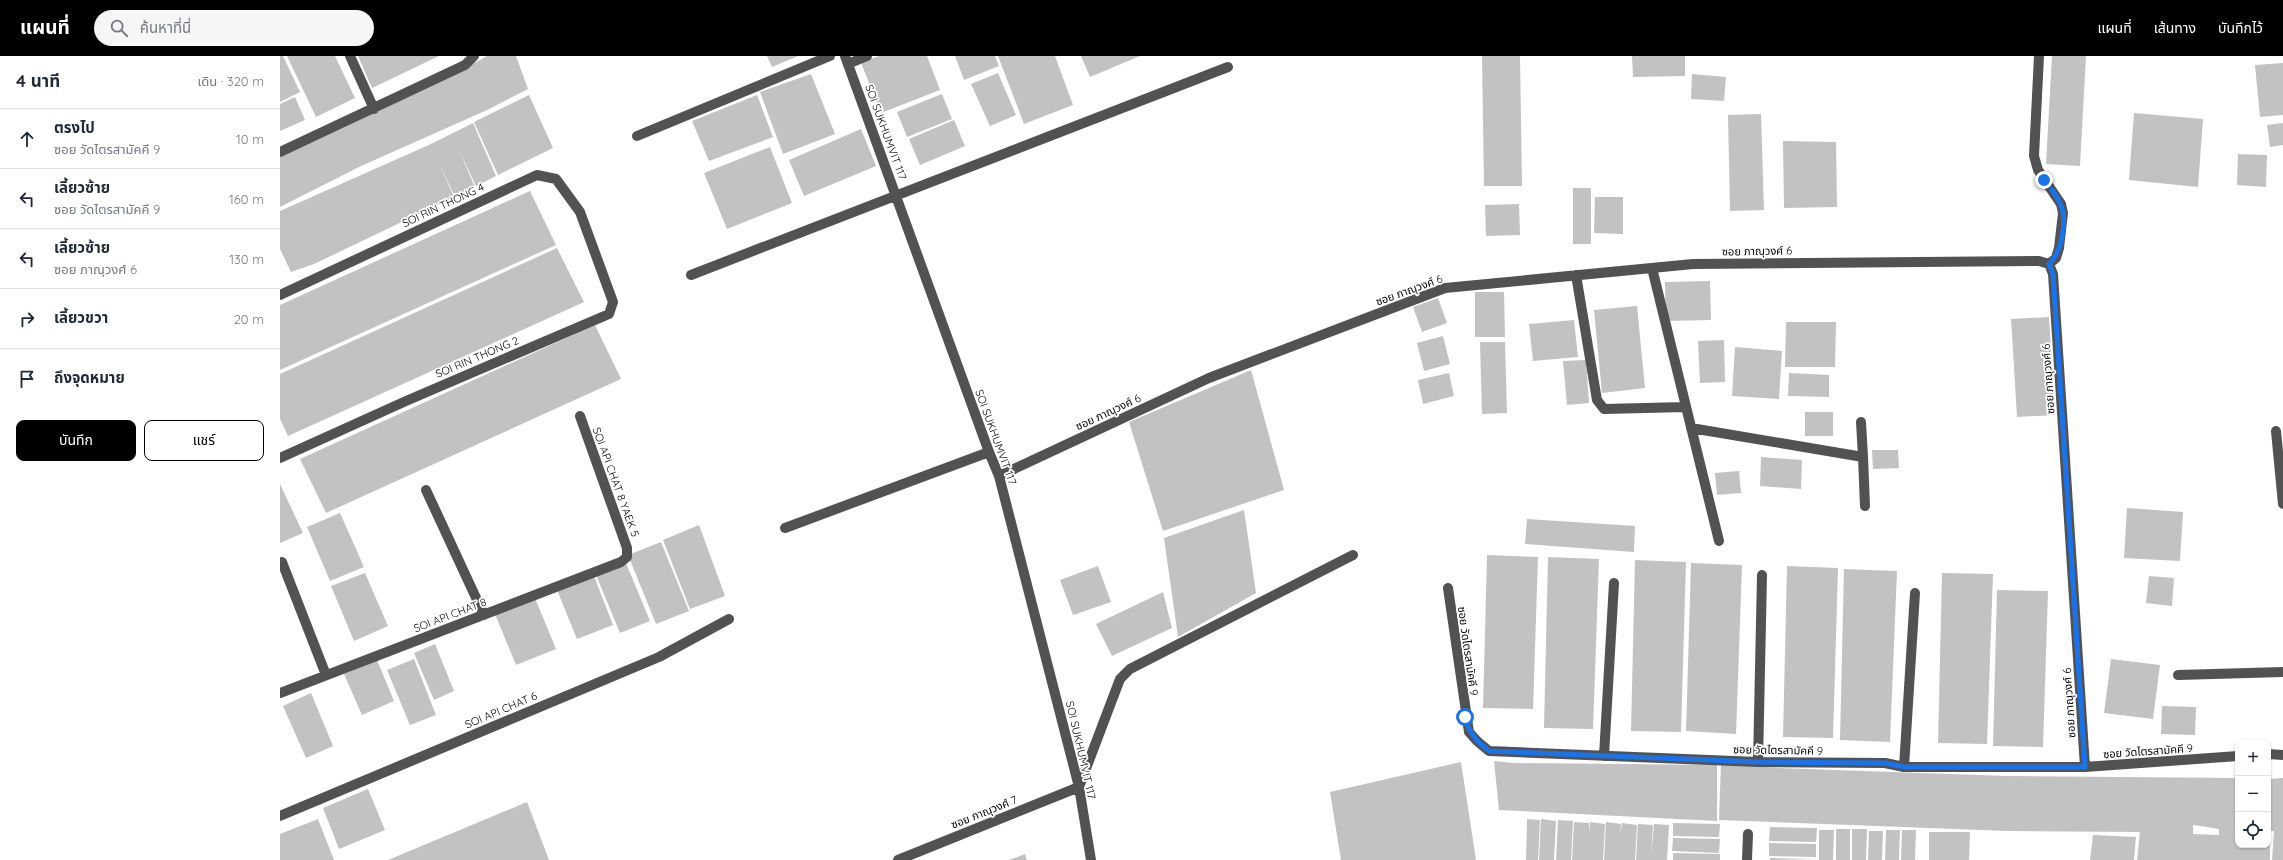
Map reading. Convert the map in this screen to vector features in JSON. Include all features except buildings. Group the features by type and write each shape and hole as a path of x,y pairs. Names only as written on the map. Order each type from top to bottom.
{"street":[{"path":"350,56 374,109"},
{"path":"280,152 374,109 464,65 474,56"},
{"path":"637,136 830,56"},
{"path":"847,60 867,56"},
{"path":"2039,56 2034,156 2038,170 2061,204 2062,213 2059,248 2056,258 2049,264"},
{"name":"SOI SUKHUMVIT 117","path":"847,60 999,476 1079,787 1091,860"},
{"path":"691,275 897,197 1228,66"},
{"name":"SOI RIN THONG 4","path":"280,295 537,175 556,179 580,212 590,237"},
{"name":"SOI RIN THONG 2","path":"280,458 406,401 609,314 613,302 611,292 590,237"},
{"name":"ซอย ภาณุวงศ์ 6","path":"999,476 1209,378 1445,288 1693,264 2040,261 2049,264 2053,274 2085,767"},
{"path":"1652,268 1719,541"},
{"path":"1576,275 1597,400 1604,409 1686,407"},
{"name":"SOI API CHAT 8 YAEK 5","path":"580,416 627,548 627,557"},
{"path":"1861,422 1865,506"},
{"path":"1691,428 1863,458"},
{"path":"2276,431 2283,504"},
{"path":"785,528 989,452"},
{"path":"426,490 484,615"},
{"path":"1079,787 1120,679 1130,669 1353,555"},
{"name":"SOI API CHAT 8","path":"280,693 622,562 627,557"},
{"path":"282,562 326,675"},
{"path":"1758,762 1762,575"},
{"path":"1604,756 1614,583"},
{"name":"ซอย วัดไตรสามัคคี 9","path":"1448,588 1465,717 1469,732 1489,751 1758,762 1885,763 1904,767 2085,767 2235,756"},
{"path":"1904,767 1915,593"},
{"name":"SOI API CHAT 6","path":"280,816 659,657 729,619"},
{"path":"2178,675 2283,672"},
{"path":"2271,754 2283,755"},
{"name":"ซอย ภาณุวงศ์ 7","path":"898,860 1079,787"},
{"path":"1747,860 1748,834"}],"route":[{"path":"1465,717 1469,732 1489,751 1758,762 1885,763 1904,767 2085,767 2053,274 2049,264 2056,258 2063,224 2061,204 2044,180"}]}
